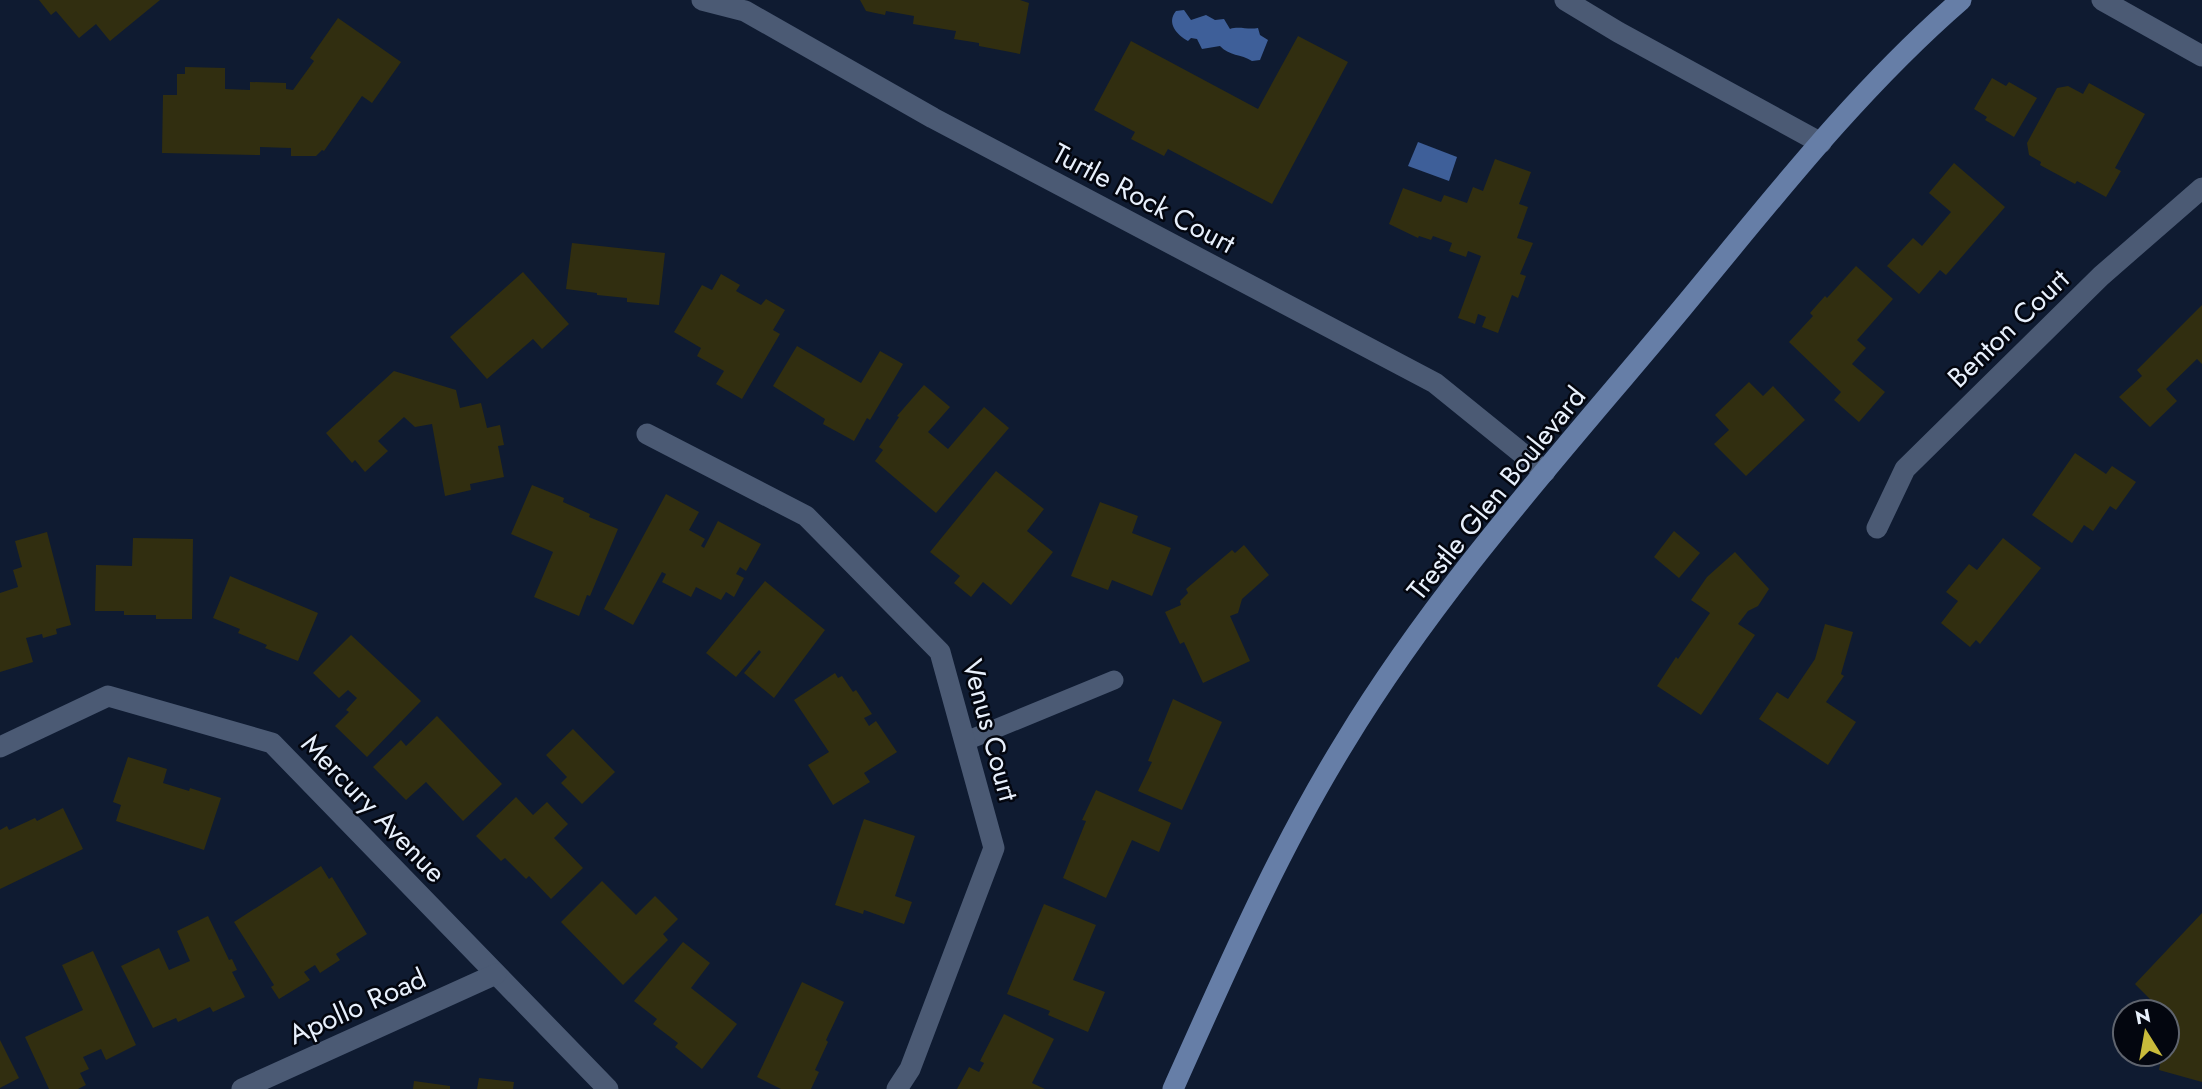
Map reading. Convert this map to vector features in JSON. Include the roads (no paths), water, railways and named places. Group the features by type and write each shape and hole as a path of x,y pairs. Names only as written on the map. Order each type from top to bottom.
{"street":[{"name":"Turtle Rock Court","path":"702,0 746,11 933,118 1435,383 1545,472"},
{"path":"1564,0 1629,39 1821,143"},
{"name":"Trestle Glen Boulevard","path":"1173,1089 1259,900 1292,835 1345,740 1378,690 1545,472 1821,143 1889,66 1961,0"},
{"path":"2102,0 2202,56"},
{"name":"Benton Court","path":"1877,528 1905,469 2101,276 2202,188"},
{"name":"Venus Court","path":"647,433 806,516 940,652 994,848 910,1069 897,1089"},
{"name":"Mercury Avenue","path":"0,747 108,696 272,743 608,1089"},
{"name":"Apollo Road","path":"242,1089 496,974"}],"lane":[{"path":"966,741 1114,680"}],"water":[{"path":"1184,10 1191,20 1206,15 1215,20 1224,19 1230,29 1258,28 1260,35 1268,40 1260,60 1252,61 1227,52 1220,46 1202,49 1197,39 1191,38 1188,41 1177,32 1172,20 1176,11"},
{"path":"1418,142 1457,157 1449,181 1408,166"}]}
